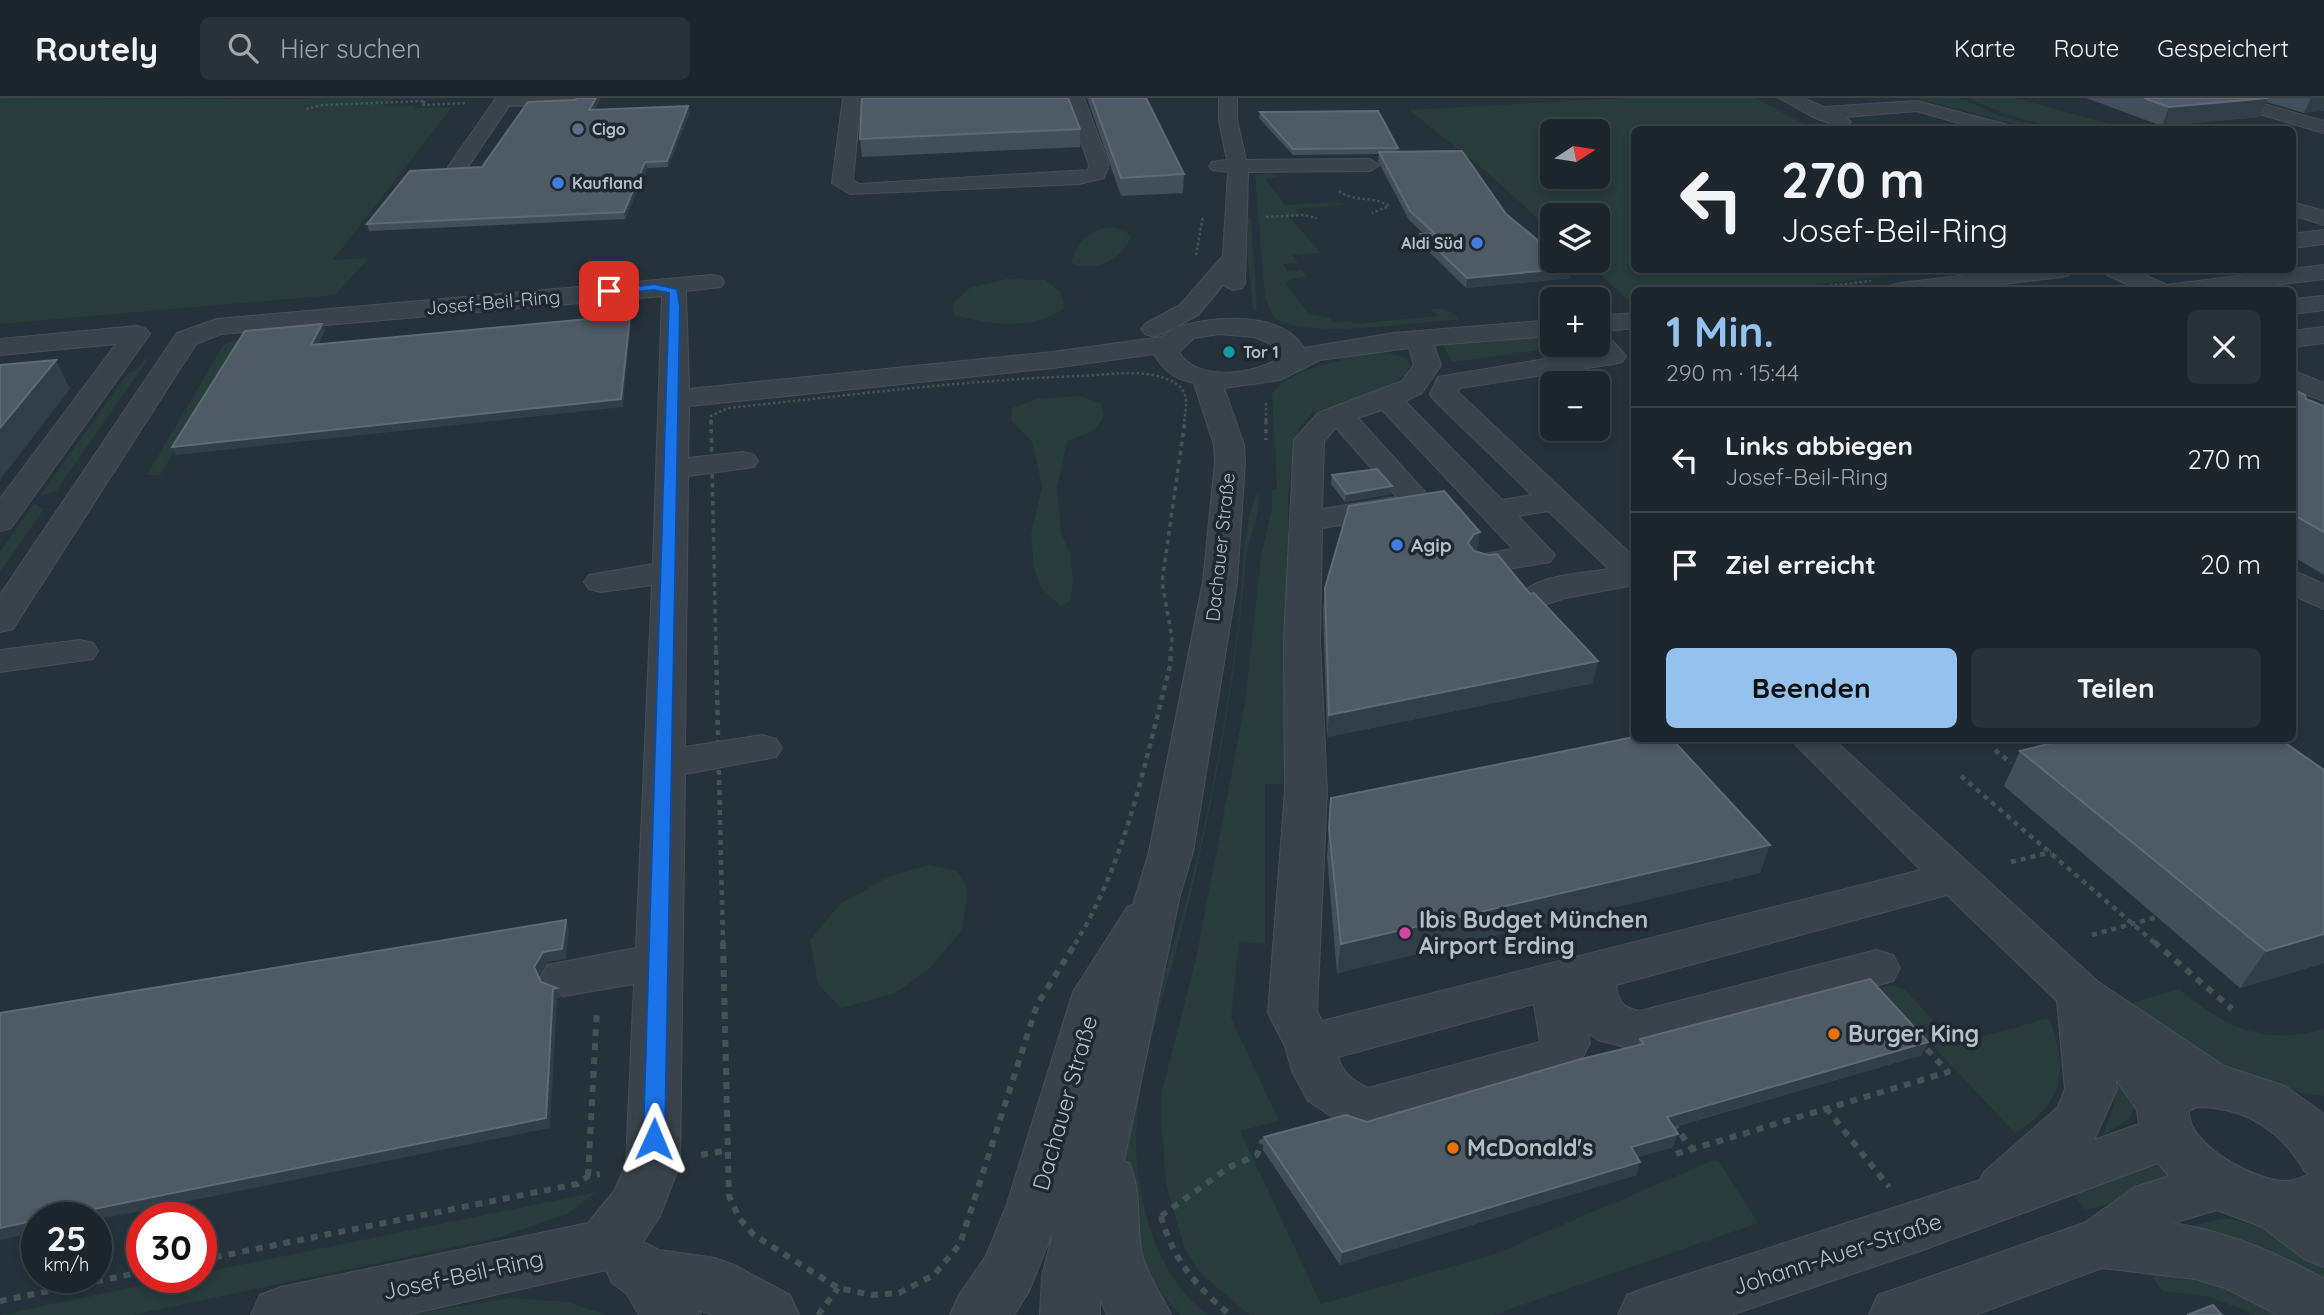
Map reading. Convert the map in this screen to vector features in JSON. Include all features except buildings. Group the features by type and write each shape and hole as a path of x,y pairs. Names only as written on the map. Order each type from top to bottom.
{"street":[{"path":"458,167 503,101 576,98"},
{"path":"852,98 842,183 857,190 1066,179 1097,174 1099,165 1075,98"},
{"path":"1212,98 1211,128 1236,167"},
{"path":"1228,98 1228,120 1236,167 1221,206 1235,246 1233,289 1247,328"},
{"path":"1788,98 1854,126"},
{"path":"2224,98 2324,127"},
{"path":"1818,113 1917,106 1991,126"},
{"path":"1880,126 1963,118"},
{"path":"1236,167 1370,165"},
{"path":"2296,240 2324,237"},
{"path":"995,365 1122,339 1168,323 1189,310 1235,246"},
{"path":"2200,287 2324,272"},
{"path":"2122,273 2152,287"},
{"path":"1936,287 2074,275"},
{"name":"Josef-Beil-Ring","path":"0,621 187,339 217,327 712,282"},
{"path":"641,1278 628,1220 646,1192 653,1164 675,399 674,291 654,287"},
{"path":"1210,327 1233,289"},
{"path":"2296,306 2324,303"},
{"path":"1610,323 1631,321"},
{"path":"1171,354 1185,333 1210,327 1247,328 1288,349 1540,329"},
{"path":"0,347 137,334 6,513"},
{"path":"2296,338 2324,335"},
{"path":"1407,340 1428,365 1432,385 1631,572"},
{"path":"675,399 995,365 1171,354 1205,378 1254,378 1279,370 1288,349"},
{"path":"1574,975 1565,1043 1556,1058 1364,1111 1328,1092 1317,1076 1310,1044 1292,1013 1306,791 1302,641 1316,588 1308,521 1344,420 1432,385 1620,355"},
{"path":"2296,356 2324,369"},
{"name":"Dachauer Straße","path":"1205,378 1214,396 1229,445"},
{"name":"Dachauer Straße","path":"1070,1315 1071,1276 1158,895 1171,852 1220,582 1229,445 1254,378"},
{"path":"2296,380 2324,393"},
{"path":"1344,420 1538,555 1485,563"},
{"path":"1344,420 1459,501"},
{"path":"1344,420 1372,510"},
{"path":"673,469 743,461"},
{"path":"6,513 83,496"},
{"path":"1308,521 1372,510 1459,501 1555,500"},
{"path":"601,582 670,572"},
{"path":"1535,598 1556,589 1631,576"},
{"path":"2296,582 2324,599"},
{"path":"0,661 80,651"},
{"path":"1812,742 2080,993 2181,1109 2198,1170 2220,1185 2249,1198 2301,1199 2324,1241"},
{"path":"663,764 762,748"},
{"path":"1310,1044 1954,877"},
{"path":"1141,1315 1130,1301 1115,1266 1108,1225 1114,1118 1158,895"},
{"name":"Dachauer Straße","path":"980,1315 1009,1272 1035,1204 1097,992 1158,895"},
{"path":"581,975 657,962"},
{"path":"1574,975 1590,990 1600,1011 1613,1025 1640,1031 1875,968"},
{"name":"Johann-Auer-Straße","path":"1985,1204 2079,1121 2091,1089 2080,993"},
{"path":"2181,1109 2248,1093 2306,1114 2306,1130 2324,1156"},
{"name":"Johann-Auer-Straße","path":"1648,1315 1985,1204 2181,1109"},
{"path":"1899,1315 2102,1242 2155,1204 2220,1185"},
{"path":"2102,1242 2194,1252 2246,1270 2300,1295 2324,1311"},
{"name":"Josef-Beil-Ring","path":"281,1315 641,1278 715,1285 769,1315"}],"path":[{"path":"306,109 323,105 425,101 422,105 503,101"},
{"path":"1236,167 1256,218 1303,215 1317,218"},
{"path":"1195,260 1196,236 1205,211"},
{"path":"1133,374 1174,383 1187,397 1162,582 1172,638 1171,666 1124,841 1094,913 1037,1005 960,1244 934,1275 899,1293 872,1295 838,1288 754,1235 739,1218 729,1196 719,755 711,416 728,408 1013,378 1133,374"},
{"path":"1995,750 2011,764"},
{"path":"1961,776 2232,1009"},
{"path":"2011,862 2051,852"},
{"path":"2092,935 2157,917"},
{"path":"217,1257 577,1184 588,1176 581,975"},
{"path":"1676,1154 1948,1072 1921,1042"},
{"path":"1668,1116 1692,1149"},
{"path":"1161,1216 1229,1167 1257,1155 1262,1142 1274,1138"},
{"path":"0,1301 126,1275"},
{"path":"818,1315 838,1288"}],"green space":[{"path":"0,98 473,98 398,99 379,103 388,106 415,106 414,108 452,107 333,260 369,258 335,295 0,324"},
{"path":"1625,98 1755,98 1807,126 1631,126 1631,273 1915,273 1792,287 1631,287 1631,302 1598,273 1610,273 1610,203 1540,203 1540,220 1482,168 1409,110"},
{"path":"1916,98 1959,98 1998,115 2038,126 2023,126"},
{"path":"1968,98 2015,98 2117,126 2049,126 2005,114"},
{"path":"1272,173 1279,177 1265,179 1285,205 1339,202 1343,205 1296,209 1300,215 1289,217 1321,253 1293,255 1298,263 1283,264 1288,272 1302,270 1306,276 1289,280 1286,284 1309,314 1330,318 1334,323 1351,321 1354,324 1437,316 1431,309 1439,309 1450,312 1459,319 1336,329 1311,328 1274,318 1265,298 1255,174"},
{"path":"1248,219 1251,219 1257,309 1253,309 1245,233"},
{"path":"1110,227 1124,230 1131,237 1120,253 1106,263 1089,267 1071,263 1084,238"},
{"path":"1007,279 1045,280 1061,292 1064,308 1039,320 1011,324 955,315 953,303 970,288"},
{"path":"1540,337 1540,350 1452,362 1443,344"},
{"path":"247,338 240,341 160,475 147,475 224,344"},
{"path":"1383,351 1407,359 1410,365 1407,374 1367,399 1312,413 1299,428 1288,492 1289,622 1283,784 1265,784 1265,944 1239,942 1231,1018 1279,1121 1240,1131 1321,1304 1492,1255 1714,1160 1719,1162 1758,1223 1493,1315 1250,1315 1200,1273 1184,1247 1166,1183 1161,1117 1162,1091 1196,959 1245,703 1261,556 1272,508 1272,490 1277,488 1272,393 1285,381 1303,372 1340,361 1341,355"},
{"path":"145,359 148,359 56,491 39,497 129,372 136,371"},
{"path":"1079,396 1101,403 1104,416 1095,430 1067,441 1057,488 1061,533 1070,554 1073,580 1071,600 1061,606 1041,588 1034,567 1031,534 1042,487 1032,441 1011,421 1012,408 1037,399"},
{"path":"1258,492 1258,509 1247,551 1230,693 1215,781 1186,913 1148,1052 1138,1108 1137,1159 1152,1235 1175,1281 1191,1300 1209,1315 1181,1315 1154,1282 1131,1224 1125,1182 1128,1127 1150,1021 1182,916 1206,820 1234,659 1246,538"},
{"path":"34,504 44,509 0,572 0,552"},
{"path":"928,865 957,871 968,889 962,930 929,969 895,993 841,1008 818,984 810,940 840,904 888,877"},
{"path":"1892,985 1905,990 1955,1044 2049,1018 2059,1053 2060,1068 2053,1097 2044,1109 2015,1133 1880,989"},
{"path":"2179,989 2213,1014 2246,1030 2282,1035 2324,1029 2324,1096 2280,1089 2229,1071 2128,1004"},
{"path":"2120,1068 2136,1102 2129,1120 2103,1135 2115,1103"},
{"path":"2160,1156 2185,1184 2086,1210 2071,1193 2104,1183"},
{"path":"597,1192 567,1214 500,1237 132,1315 0,1315 126,1289 126,1293 217,1293 217,1270"},
{"path":"2225,1218 2266,1230 2302,1251 2324,1270 2324,1284 2179,1229"},
{"path":"2151,1275 2203,1282 2236,1293 2284,1315 2256,1315 2210,1297 2162,1291"},
{"path":"511,1298 569,1302 606,1315 407,1315"}],"place":[{"name":"Cigo","path":"578,129"},
{"name":"Kaufland","path":"558,183"},
{"name":"Aldi Süd","path":"1477,243"},
{"name":"Tor 1","path":"1229,352"},
{"name":"Agip","path":"1397,545"},
{"name":"Ibis Budget München Airport Erding","path":"1405,933"},
{"name":"Burger King","path":"1834,1034"},
{"name":"McDonald's","path":"1453,1148"}],"route":[{"path":"609,291 654,287 674,291 675,306 654,1139"}]}
